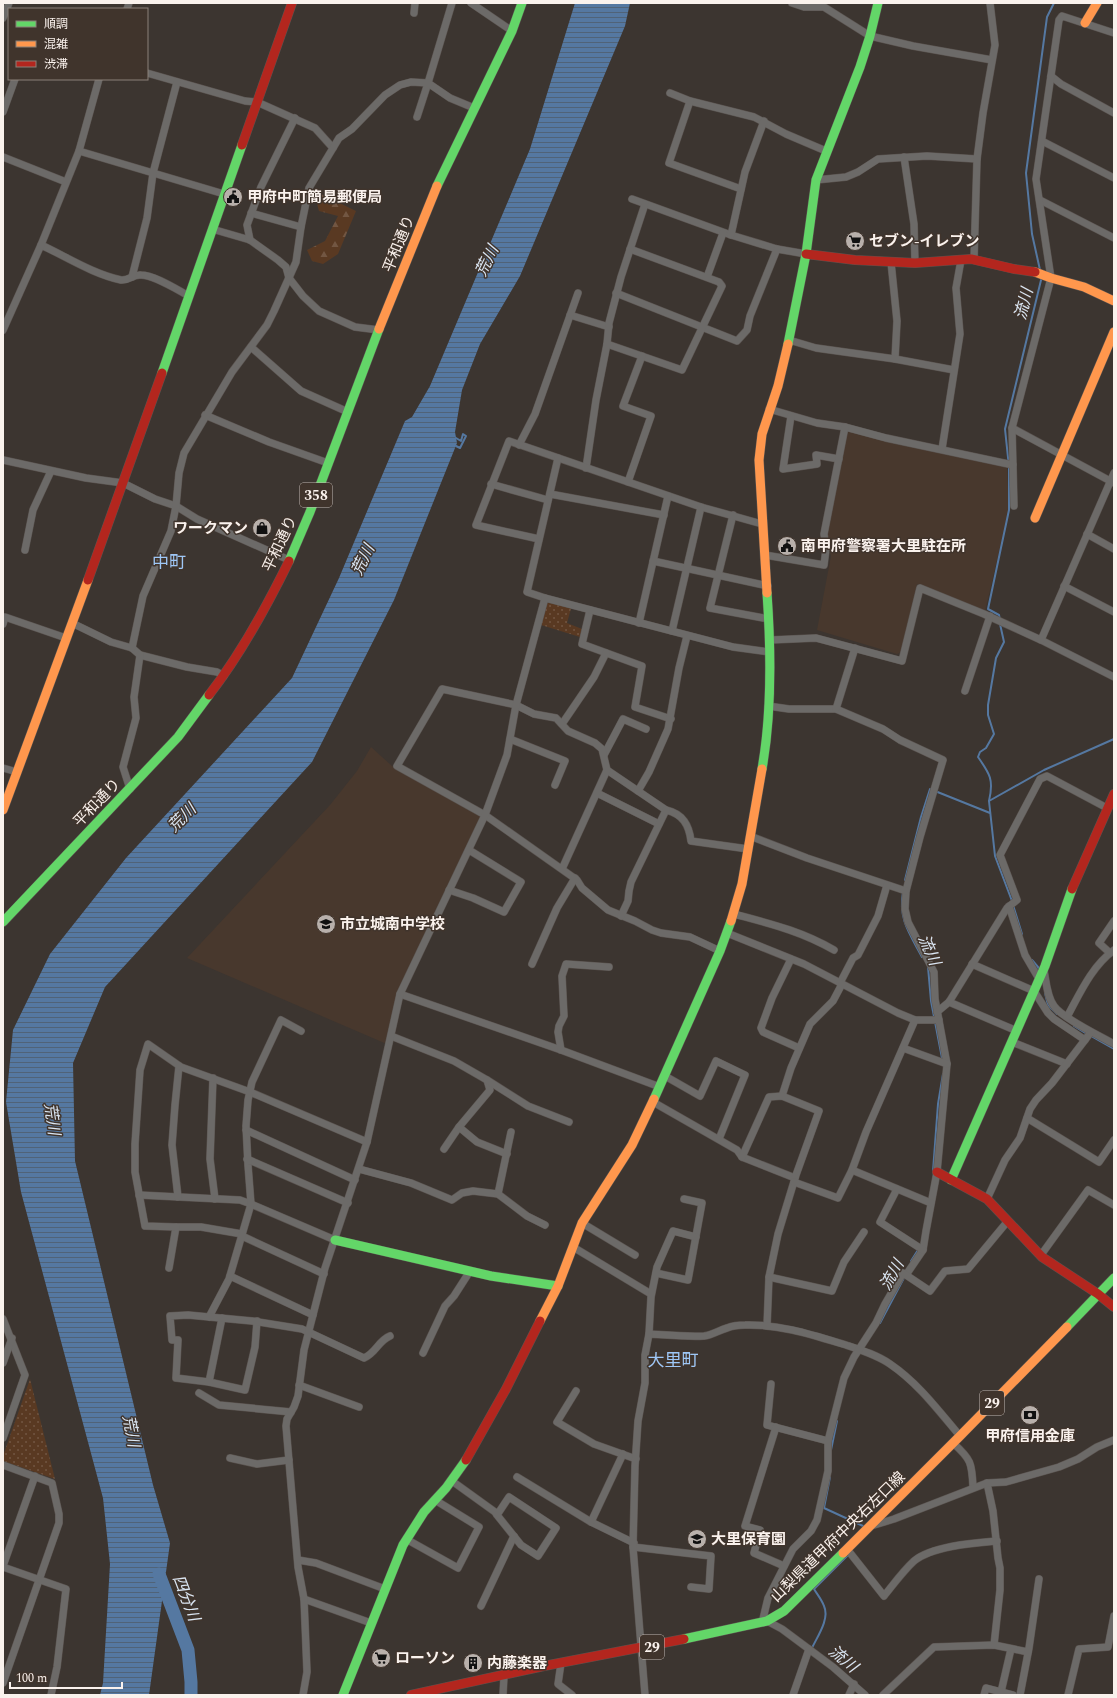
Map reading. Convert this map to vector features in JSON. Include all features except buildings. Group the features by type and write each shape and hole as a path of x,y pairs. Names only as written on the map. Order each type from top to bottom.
{"main road":[{"path":"3,810 123,483 292,3"},
{"name":"平和通り","path":"3,922 178,737 224,676 268,603 310,512 379,330 436,188 512,31 522,3"},
{"path":"343,1695 406,1539 424,1512 452,1481 465,1462 506,1389 558,1286 582,1223 632,1145 653,1102 720,951 734,914 742,884 764,752 768,706 770,619 762,524 759,460 762,434 769,409 778,386 789,340 806,254 816,180 826,151 860,67 870,36 878,3"},
{"path":"1085,23 1097,3"},
{"path":"806,254 855,260 915,263 974,260 1045,275 1084,287 1114,301"},
{"path":"1035,518 1114,332"},
{"path":"951,1180 1041,975 1073,887 1114,794"},
{"path":"937,1172 987,1199 1041,1255 1059,1269 1098,1294 1114,1308"},
{"path":"335,1240 491,1276 558,1286"},
{"name":"山梨県道甲府中央右左口線","path":"411,1695 765,1622 784,1611 847,1550 1114,1278"}],"street":[{"path":"3,18 9,3"},
{"path":"414,13 415,3"},
{"path":"417,117 452,3"},
{"path":"471,3 512,31"},
{"path":"792,3 804,7 824,7 870,36 913,46 992,60"},
{"path":"974,260 977,159 983,113 995,45 990,3"},
{"path":"1014,506 1011,464 1012,428 1045,275 1040,200 1036,179 1059,20 1062,16 1114,33"},
{"path":"148,73 245,101 257,102 315,128 333,148"},
{"path":"1051,76 1066,87 1114,113"},
{"path":"3,112 7,93 14,80"},
{"path":"3,330 41,245 79,151 98,80"},
{"path":"132,277 147,218 153,173 177,82"},
{"path":"132,648 143,596 171,531 176,506 179,473 184,453 205,414 232,372 267,325 296,262 309,188 339,138 352,129 385,95 400,85 411,82 428,83 450,98 474,108"},
{"path":"670,93 690,101 754,117 786,134 826,151"},
{"path":"690,101 669,163 741,189"},
{"path":"250,240 247,225 251,213 261,187 295,118"},
{"path":"707,277 727,234 745,172 764,121"},
{"path":"1042,141 1114,178"},
{"path":"79,151 224,194"},
{"path":"3,156 66,182"},
{"path":"816,180 846,177 858,172 878,159 927,156 977,159"},
{"path":"904,158 914,224 915,263"},
{"path":"632,199 727,234 777,248 806,254"},
{"path":"1040,200 1114,238"},
{"path":"586,468 596,400 616,293 645,204"},
{"path":"251,213 301,227"},
{"path":"212,229 250,240 286,267 289,278 303,296 319,311 355,328 379,330"},
{"path":"41,245 97,272 127,280 142,274 156,279 189,296"},
{"path":"616,293 737,341 747,330 750,316 777,248"},
{"path":"607,344 682,370 722,286 720,282 630,249"},
{"path":"942,449 960,334 960,319 956,288 961,260"},
{"path":"891,262 897,321 895,359"},
{"path":"518,445 535,414 578,293"},
{"path":"570,315 609,327"},
{"path":"789,340 816,348 895,359 954,370"},
{"path":"251,347 301,391 348,412"},
{"path":"628,482 651,416 623,406 642,356"},
{"path":"769,409 817,423 845,427 1011,464"},
{"path":"205,414 270,442 328,463"},
{"path":"791,416 783,469 816,464 816,455 839,459"},
{"path":"765,555 824,565 826,548 824,534 845,427"},
{"path":"1012,428 1112,482"},
{"path":"539,540 476,524 509,441 701,507 732,514 762,524"},
{"path":"558,458 527,592 688,636 733,647 770,652"},
{"path":"3,460 51,471 123,483 155,499 176,506 197,520 289,560"},
{"path":"25,550 33,510 51,471"},
{"path":"1041,640 1087,534 1112,482 1114,473"},
{"path":"491,484 549,497 664,516"},
{"path":"639,623 668,496"},
{"path":"672,632 701,507"},
{"path":"732,514 710,608 770,619"},
{"path":"1087,534 1114,549"},
{"path":"653,561 768,586"},
{"path":"1064,586 1114,612"},
{"path":"770,640 816,638 902,661 920,588 1041,640 1114,677"},
{"path":"303,1695 307,1672 304,1599 298,1560 286,1426 287,1419 298,1396 304,1350 324,1274 367,1142 400,994 485,815 507,755 516,705 545,598"},
{"path":"590,610 582,644 642,666 635,707 671,719"},
{"path":"3,624 5,617 66,638"},
{"path":"965,691 995,619"},
{"path":"72,623 111,642 132,648 140,655 187,667 217,672 224,676"},
{"path":"638,791 649,772 668,729 679,668 688,636"},
{"path":"836,709 855,648"},
{"path":"562,724 594,677 606,653"},
{"path":"130,789 123,767 136,718 134,697 140,655"},
{"path":"720,951 690,937 661,933 608,910 582,888 575,878 485,815 397,766 442,689 516,705 534,714 556,718 568,732 595,742 602,749 608,770 666,810 674,812 688,825 691,841 748,849"},
{"path":"768,706 789,709 836,709 883,729 900,740 943,760 920,837 906,891 905,909 908,922 934,972 935,999 948,1064 937,1172 922,1250 906,1275"},
{"path":"604,755 623,719 646,729"},
{"path":"510,739 565,761 555,784"},
{"path":"3,768 17,772"},
{"path":"562,869 608,770"},
{"path":"937,1012 949,1002 1010,906 1017,900 1000,855 1040,779 1047,776 1107,808"},
{"path":"597,793 659,824"},
{"path":"621,916 628,901 631,882 666,810"},
{"path":"750,836 806,858 906,891"},
{"path":"449,890 473,898 504,912 521,882 469,850"},
{"path":"532,964 557,908 575,878"},
{"path":"782,1096 791,1068 810,1024 833,1001 853,958 858,955 878,916 887,885"},
{"path":"1010,906 1025,955 1041,975 1053,1006 1091,1032 1114,1044"},
{"path":"734,914 786,928 813,938 834,950"},
{"path":"1067,1016 1096,968 1112,951 1099,943 1114,920"},
{"path":"727,933 804,964 898,1013 915,1020 939,1020"},
{"path":"792,959 772,998 761,1028 763,1032 800,1048"},
{"path":"561,1050 558,1032 564,1016 562,976 566,964 609,967"},
{"path":"972,964 1034,991 1048,1013 1054,1019 1086,1039"},
{"path":"400,994 660,1086"},
{"path":"949,1002 1017,1031"},
{"path":"210,1318 230,1276 251,1204 246,1130 252,1082 281,1020 301,1031"},
{"path":"653,1102 737,1150 742,1157 838,1198 852,1170 915,1020"},
{"path":"987,1199 1005,1160 1020,1138 1030,1109 1091,1032"},
{"path":"391,1036 454,1061 528,1106 569,1122"},
{"path":"1012,1042 1067,1064"},
{"path":"324,1274 242,1235 200,1228 145,1226 135,1172 135,1137 140,1070 148,1044 180,1066 250,1092 367,1142"},
{"path":"903,1048 948,1064"},
{"path":"665,1076 700,1096 716,1062 745,1075 719,1139"},
{"path":"178,1197 172,1145 180,1066"},
{"path":"213,1078 210,1159 215,1199"},
{"path":"444,1149 459,1127 490,1090 487,1080"},
{"path":"742,1157 769,1096 782,1096 819,1111 778,1234 769,1277 767,1326"},
{"path":"1027,1118 1100,1162 1113,1143"},
{"path":"459,1127 477,1142 507,1154"},
{"path":"246,1130 355,1180"},
{"path":"498,1194 511,1132"},
{"path":"247,1159 348,1203"},
{"path":"359,1169 411,1183 452,1200 462,1193 473,1191 498,1194 527,1216 545,1225"},
{"path":"852,1170 931,1203"},
{"path":"897,1189 880,1222 922,1250"},
{"path":"1041,1255 1088,1190 1114,1206"},
{"path":"139,1195 240,1200 335,1240"},
{"path":"656,1273 688,1280 702,1203 684,1199"},
{"path":"865,1695 854,1684 782,1629 765,1622 768,1598 792,1548 811,1531 817,1520 828,1471 828,1441 844,1378 903,1273 930,1292 945,1270 968,1270 1008,1222"},
{"path":"582,1223 635,1255"},
{"path":"169,1268 176,1227"},
{"path":"645,1695 634,1545 638,1421 645,1383 645,1355 649,1334 651,1294 656,1273 667,1242 673,1231 696,1237"},
{"path":"769,1277 832,1291 844,1262 864,1232"},
{"path":"573,1247 651,1294"},
{"path":"423,1353 444,1306 454,1296 470,1271"},
{"path":"230,1276 313,1315"},
{"path":"257,1322 255,1347 245,1390 209,1382 176,1378 178,1340 172,1340 170,1316 188,1315 222,1318 257,1322 302,1329 364,1358 372,1355 382,1339 390,1336"},
{"path":"209,1382 222,1318"},
{"path":"3,1319 12,1338 25,1375 3,1438"},
{"path":"649,1334 704,1336 715,1334 727,1327 744,1325 779,1327 815,1335 877,1356 905,1375 919,1387 970,1461 974,1487"},
{"path":"3,1364 12,1338"},
{"path":"771,1384 767,1425 828,1441"},
{"path":"299,1385 359,1407"},
{"path":"576,1391 557,1422 594,1444 636,1459"},
{"path":"199,1393 219,1405 291,1412"},
{"path":"776,1427 745,1526 760,1530 754,1553 784,1566"},
{"path":"870,1526 894,1519 986,1483 1006,1482 1058,1467 1114,1440"},
{"path":"591,1522 623,1454"},
{"path":"230,1458 257,1464 289,1460"},
{"path":"3,1465 52,1483 59,1514 59,1523 3,1683"},
{"path":"35,1476 3,1567 66,1589 59,1653 51,1695"},
{"path":"517,1477 591,1522 634,1545 711,1556 709,1588 692,1587"},
{"path":"452,1481 497,1515 521,1545 538,1556 556,1528 509,1497 497,1515"},
{"path":"986,1483 993,1511 1000,1568 1000,1590 994,1645"},
{"path":"406,1539 458,1568 479,1527 435,1500"},
{"path":"481,1606 514,1536"},
{"path":"847,1550 884,1596 914,1561 924,1556 954,1546 997,1541"},
{"path":"298,1560 316,1563 385,1590"},
{"path":"1020,1695 1039,1580"},
{"path":"304,1599 371,1623"},
{"path":"1068,1695 1079,1649 1111,1648 1114,1616"},
{"path":"883,1695 934,1647 994,1645 1028,1652"},
{"path":"793,1695 809,1649"},
{"path":"1001,1692 1011,1649"},
{"path":"561,1663 558,1684 572,1695"},
{"path":"503,1695 504,1676"},
{"path":"849,1695 854,1684"},
{"path":"984,1695 986,1688 1013,1695"}],"shaded area":[{"path":"847,431 1007,463 1009,510 985,611 917,584 901,652 897,654 817,630 831,556 826,539"},
{"name":"市立城南中学校","path":"371,747 392,766 485,815 400,994 389,1045 187,958 330,805 357,771"}],"green space":[{"path":"319,193 356,211 338,254 323,264 312,261 307,250 325,241 338,216 319,211 316,200"},
{"path":"548,599 572,605 567,623 582,629 580,637 541,625"},
{"path":"30,1379 55,1479 3,1461 3,1456"}],"water":[{"name":"荒川","path":"575,3 630,3 625,26 520,276 480,344 462,390 455,432 457,443 394,600 312,762 105,987 73,1063 75,1161 153,1485 170,1543 149,1695 100,1695 103,1683 110,1564 103,1498 21,1192 6,1102 13,1030 50,954 126,858 292,678 339,578 405,421 412,417 430,386 530,149"}],"waterway":[{"name":"流川","path":"1040,270 1032,234 1026,173 1047,17 1054,3"},
{"name":"流川","path":"1000,620 999,615 988,609 1009,510 1009,467 1005,429 1042,276"},
{"path":"456,438 461,441 463,434 466,436 460,448 456,446"},
{"path":"989,801 991,782 988,773 978,757 980,752 986,748 994,734 988,715 988,705 996,658 1004,642 1000,624"},
{"path":"1012,901 995,856 989,801 1044,770 1114,739"},
{"name":"流川","path":"905,880 921,817 930,789 931,790"},
{"path":"935,791 990,813"},
{"name":"流川","path":"903,892 902,910 906,926 922,957"},
{"path":"1013,905 1022,934"},
{"path":"1032,960 1038,967 1039,971"},
{"name":"流川","path":"928,967 931,1001 942,1058"},
{"path":"1045,993 1048,1005 1057,1014"},
{"path":"1074,1026 1087,1034"},
{"path":"1091,1036 1114,1049"},
{"name":"流川","path":"933,1171 938,1104 943,1074"},
{"name":"流川","path":"911,1261 918,1250"},
{"name":"流川","path":"880,1323 905,1276"},
{"name":"流川","path":"831,1450 837,1421"},
{"name":"流川","path":"830,1477 824,1508 863,1526"},
{"name":"流川","path":"812,1648 822,1628 825,1616 821,1599 814,1589 848,1555"},
{"name":"四分川","path":"159,1574 188,1650 191,1695"}],"traffic: fast":[{"path":"437,186 512,31 522,3"},
{"path":"788,344 806,254 816,180 860,67 870,36 878,3"},
{"path":"162,373 242,145"},
{"path":"289,561 310,512 379,329"},
{"path":"762,769 768,726 770,681 767,593"},
{"path":"3,922 178,737 209,695"},
{"path":"951,1180 1045,966 1072,889"},
{"path":"654,1099 720,951 731,921"},
{"path":"335,1240 491,1276 558,1286"},
{"path":"1067,1327 1114,1278"},
{"path":"343,1695 403,1545 424,1512 446,1488 466,1460"},
{"path":"684,1639 767,1621 784,1611 843,1553"}],"traffic: slow":[{"path":"1085,23 1097,3"},
{"path":"379,329 437,186"},
{"path":"1035,272 1084,287 1114,301"},
{"path":"1035,518 1114,332"},
{"path":"767,593 759,460 762,434 778,386 788,344"},
{"path":"3,810 88,580"},
{"path":"731,921 742,884 762,769"},
{"path":"540,1321 558,1286 582,1223 632,1145 654,1099"},
{"path":"843,1553 1067,1327"}],"traffic: jam":[{"path":"242,145 292,3"},
{"path":"806,254 855,260 915,263 971,259 1014,269 1035,272"},
{"path":"88,580 162,373"},
{"path":"209,695 232,663 252,630 289,561"},
{"path":"1072,889 1114,794"},
{"path":"937,1172 987,1199 1042,1257 1098,1294 1114,1307"},
{"path":"466,1460 506,1389 540,1321"},
{"path":"411,1695 544,1666 684,1639"}],"place":[{"name":"甲府中町簡易郵便局","path":"233,197"},
{"name":"セブン-イレブン","path":"855,241"},
{"name":"ワークマン","path":"262,528"},
{"name":"南甲府警察署大里駐在所","path":"787,546"},
{"name":"市立城南中学校","path":"326,924"},
{"name":"甲府信用金庫","path":"1030,1415"},
{"name":"大里保育園","path":"697,1539"},
{"name":"ローソン","path":"381,1658"},
{"name":"内藤楽器","path":"473,1663"}],"district":[{"name":"中町","path":"169,563"},
{"name":"大里町","path":"673,1361"}]}
